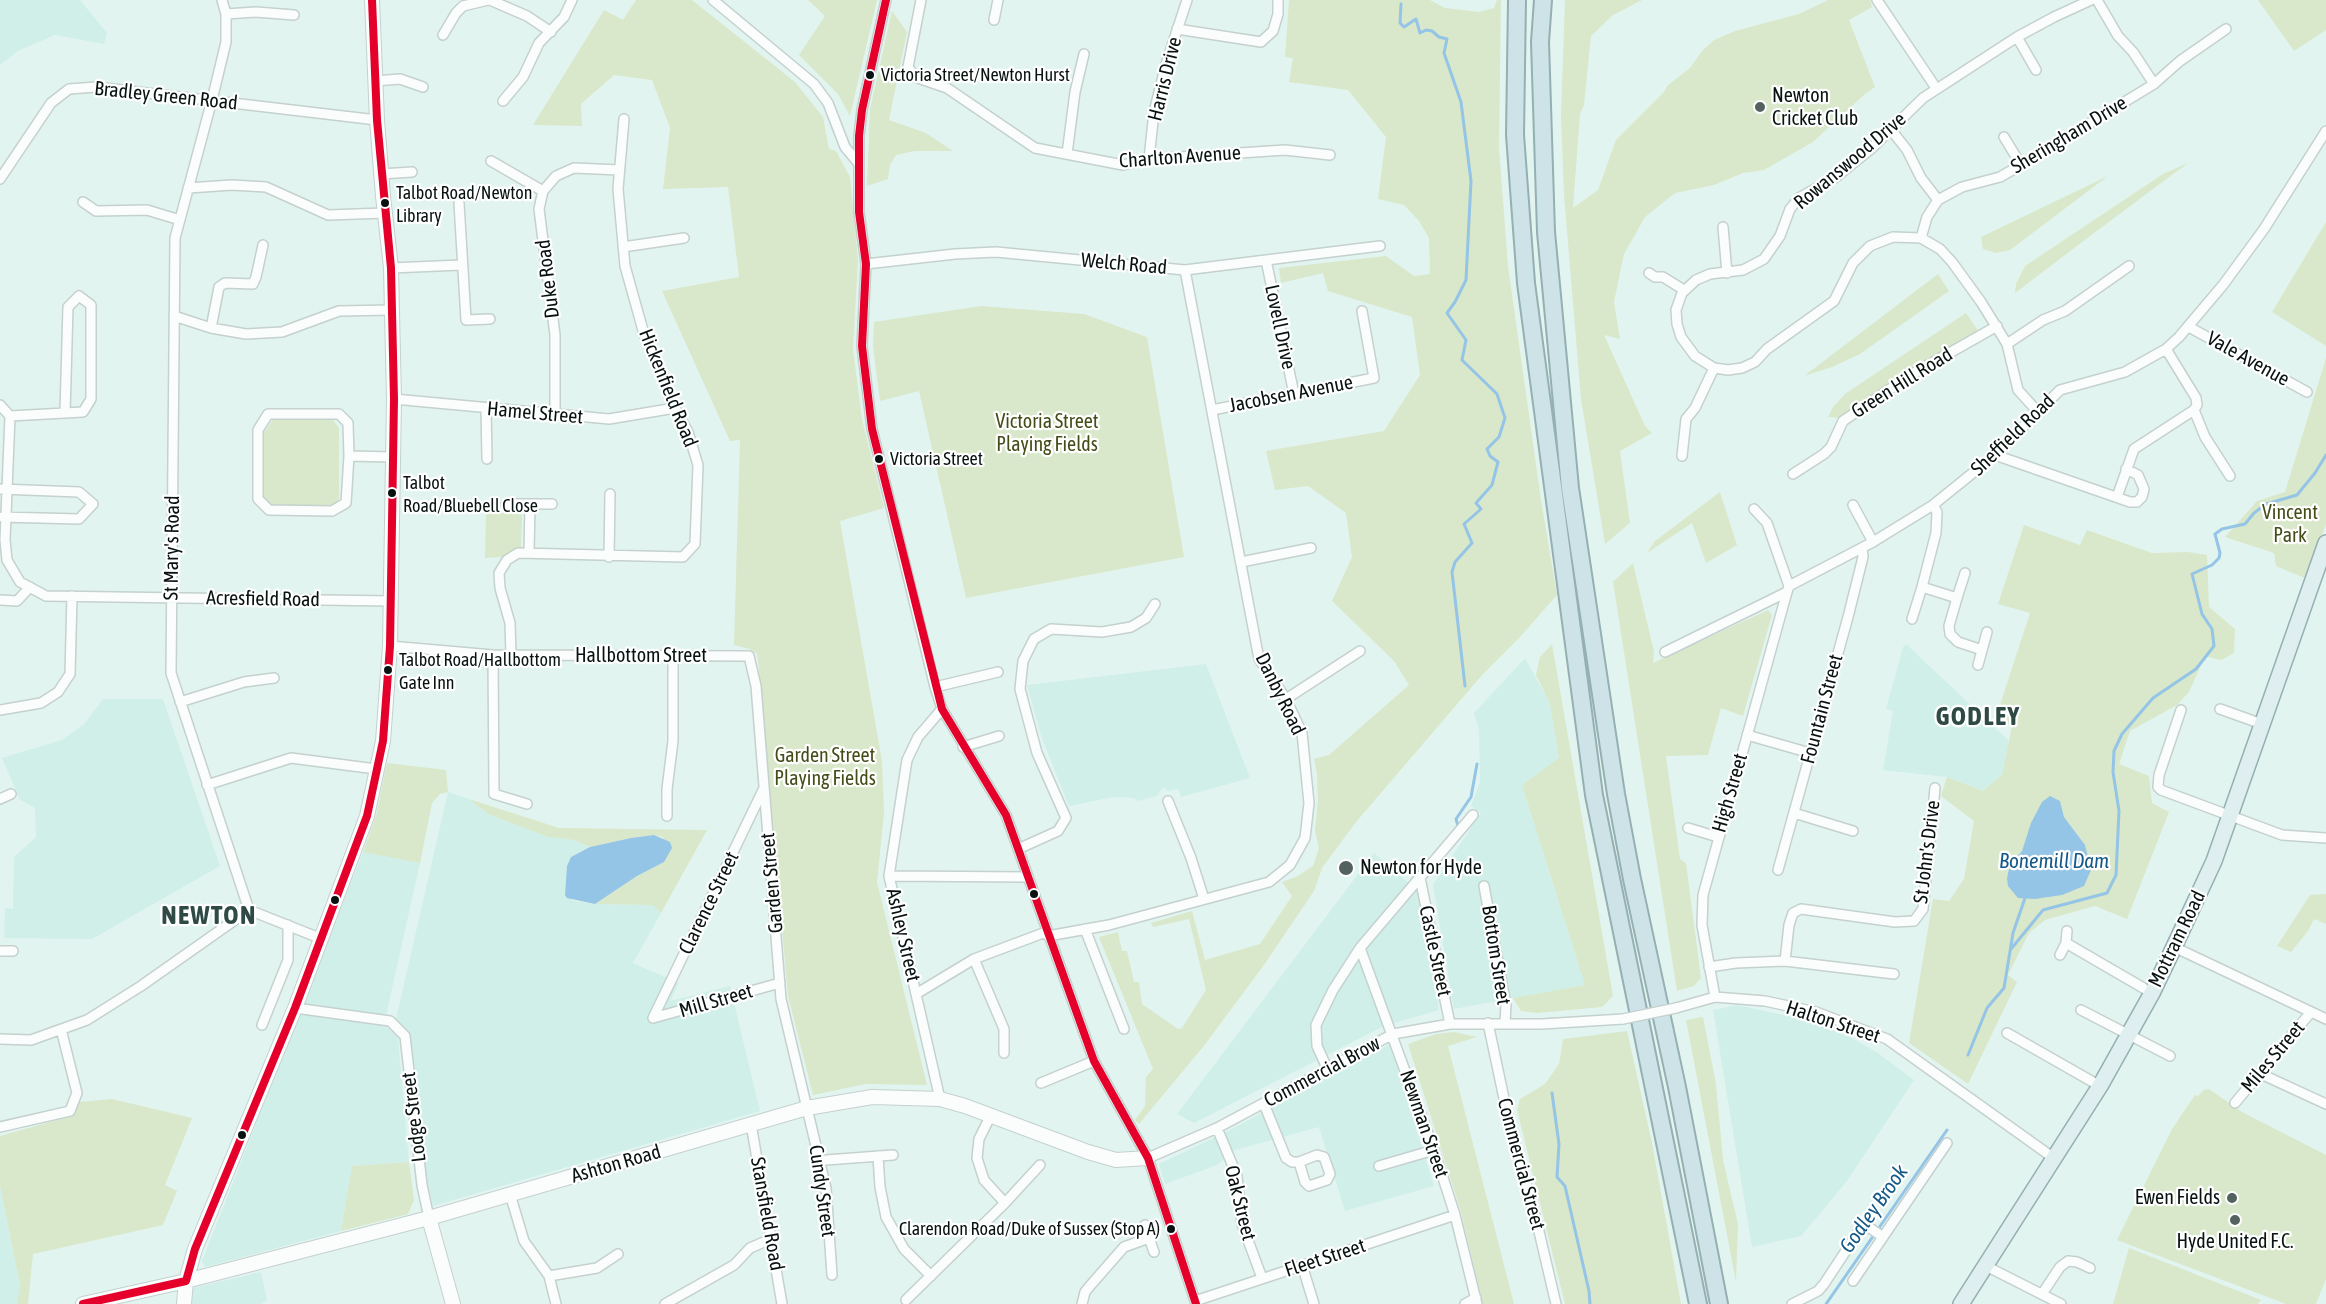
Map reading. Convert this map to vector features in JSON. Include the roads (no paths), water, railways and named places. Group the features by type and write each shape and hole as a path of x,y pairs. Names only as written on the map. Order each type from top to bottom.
{"highway":[{"path":"1517,0 1515,135 1526,284 1594,795 1698,1304"},
{"path":"1543,0 1540,42 1546,232 1570,488 1616,794 1719,1304"}],"main road":[{"name":"Mottram Road","path":"1961,1304 2100,1086 2152,993 2214,861 2262,724 2321,574 2326,543"}],"street":[{"name":"St Mary's Road","path":"222,0 226,14 226,42 175,238 171,673 249,910"},
{"path":"184,1304 186,1281 195,1249 295,1008 367,816 383,741 390,646 394,399 391,268 377,120 372,0"},
{"path":"443,35 463,6 489,0 527,16 550,32"},
{"path":"503,101 523,77 539,43 564,17 572,0"},
{"path":"712,0 814,84 828,104 845,147 859,164"},
{"path":"886,0 862,110 859,164 859,212 866,264 862,346 872,429 934,687 942,709 1006,815 1094,1060 1148,1158 1196,1302"},
{"name":"Charlton Avenue","path":"921,0 908,66 915,77 947,88 1035,148 1123,165 1149,159 1285,150 1330,155"},
{"path":"994,20 998,0"},
{"name":"Harris Drive","path":"1149,159 1154,112 1166,64 1187,0"},
{"path":"1177,29 1261,42 1273,31 1278,14 1278,0"},
{"path":"1877,0 1936,88"},
{"name":"Rowanswood Drive","path":"1684,290 1702,276 1743,270 1764,259 1780,236 1790,209 1799,198 1836,177 1892,131 1923,98 2017,37 2054,16 2091,0"},
{"path":"2097,0 2118,36 2133,52 2154,84"},
{"path":"226,14 256,12 294,15"},
{"name":"Sheringham Drive","path":"1938,200 1962,187 2000,177 2021,165 2154,84 2180,61 2226,29"},
{"path":"2017,37 2036,70"},
{"path":"1067,154 1075,92 1084,54"},
{"path":"375,81 400,80 423,87"},
{"name":"Bradley Green Road","path":"0,179 51,103 69,90 96,87 377,120"},
{"name":"Hickenfield Road","path":"529,552 683,557 695,544 698,465 688,432 675,408 644,334 624,266 618,189 624,119"},
{"path":"1892,131 1907,150 1921,178 1938,200 1924,222 1921,238"},
{"name":"Sheffield Road","path":"1665,652 1788,589 1873,542 1933,505 1995,455 2060,390 2125,372 2166,350 2189,327 2264,229 2326,131"},
{"path":"2004,136 2021,165"},
{"path":"491,161 543,191 556,176 574,168 619,170"},
{"path":"381,174 412,172"},
{"path":"188,189 232,185 266,187 328,215 385,213"},
{"name":"Duke Road","path":"543,191 539,209 555,335 555,415"},
{"path":"83,202 96,211 147,210 180,220"},
{"path":"459,203 466,320 490,319"},
{"path":"1723,227 1728,273"},
{"path":"1649,273 1684,290 1676,310 1677,324 1681,337 1695,356 1714,368 1735,369 1755,362 1767,349 1789,332 1834,301 1853,263 1870,246 1893,237 1921,238 1940,249 1981,302 2007,344 2018,390 2038,412"},
{"path":"623,247 684,238"},
{"path":"211,328 219,287 225,283 253,284 263,245"},
{"name":"Welch Road","path":"866,264 996,252 1185,270 1380,246"},
{"name":"Lovell Drive","path":"1266,260 1294,394"},
{"path":"391,268 461,266"},
{"path":"2007,344 2043,321 2065,311 2129,266"},
{"name":"Danby Road","path":"916,993 974,959 1047,934 1109,925 1269,882 1290,866 1305,838 1309,803 1302,733 1286,699 1259,659 1185,270"},
{"path":"0,405 10,416 65,413 82,412 91,399 91,305 79,296 68,307 65,413"},
{"path":"174,316 211,328 246,334 282,332 339,311 392,310"},
{"name":"Jacobsen Avenue","path":"1212,410 1374,378 1362,311"},
{"name":"Green Hill Road","path":"1793,474 1831,447 1843,421 1910,376 1997,326"},
{"name":"Vale Avenue","path":"2189,327 2307,392"},
{"path":"2117,497 2134,449 2194,410 2197,405 2196,398 2166,350"},
{"path":"1683,456 1686,419 1695,408 1714,368"},
{"name":"Hamel Street","path":"394,399 609,419 675,408"},
{"path":"486,408 487,459"},
{"path":"2194,410 2205,437 2230,476"},
{"path":"268,414 339,414 348,423 349,456 346,503 332,511 269,510 258,498 258,430 268,414"},
{"name":"Acresfield Road","path":"10,416 3,489 7,560 20,582 46,596 391,601"},
{"path":"1995,455 2133,502 2142,497 2144,489 2138,475 2126,468"},
{"path":"349,456 393,457"},
{"path":"3,489 79,492 93,504 80,519 3,517"},
{"path":"609,556 610,494"},
{"path":"506,504 552,504"},
{"path":"511,655 510,623 500,588 499,573 507,560 518,554 529,552 530,504"},
{"path":"1853,505 1873,542"},
{"path":"1912,619 1936,532 1937,512 1933,505"},
{"path":"1754,509 1767,523 1788,589"},
{"path":"1241,562 1311,548"},
{"name":"Fountain Street","path":"1778,870 1863,558 1862,548"},
{"path":"1965,573 1949,626 1950,634 1958,642 1982,650"},
{"path":"0,600 17,601 30,587"},
{"path":"1922,587 1956,598"},
{"name":"High Street","path":"1715,997 1702,925 1703,895 1788,589"},
{"path":"0,710 41,703 58,692 70,674 72,596"},
{"path":"1018,849 1058,831 1066,818 1037,753 1020,689 1023,661 1034,639 1051,629 1102,632 1131,627 1146,618 1155,604"},
{"path":"1978,665 1987,632"},
{"name":"Hallbottom Street","path":"390,646 493,655 749,656"},
{"path":"1286,699 1360,651"},
{"path":"493,655 494,794 527,804"},
{"path":"667,816 667,789 673,741 673,656"},
{"name":"Garden Street","path":"749,656 756,686 781,999 807,1108"},
{"path":"934,687 998,672"},
{"path":"180,702 244,682 274,678"},
{"name":"Ashley Street","path":"940,1099 889,876 907,760 918,737 942,709"},
{"path":"2220,709 2262,724"},
{"path":"2181,710 2158,775 2158,787 2168,794 2282,835 2326,838"},
{"path":"1747,735 1810,753"},
{"path":"963,747 999,736"},
{"path":"207,785 291,758 376,770"},
{"name":"Clarence Street","path":"653,1018 764,788"},
{"name":"St John's Drive","path":"1785,961 1789,925 1793,913 1801,909 1895,922 1914,921 1923,909 1935,788"},
{"path":"0,799 11,794"},
{"path":"1168,801 1191,858 1204,899"},
{"path":"1794,813 1853,831"},
{"path":"1328,1068 1317,1046 1316,1025 1333,990 1360,948 1473,815"},
{"path":"1688,828 1718,837"},
{"path":"889,876 1027,877"},
{"name":"Castle Street","path":"1420,878 1450,1024"},
{"name":"Bottom Street","path":"1485,886 1506,1005 1505,1023"},
{"path":"0,1039 31,1040 87,1020 141,986 249,910 322,939"},
{"path":"262,1025 288,960 288,925"},
{"path":"1085,929 1124,1029"},
{"path":"2060,955 2066,943 2067,931"},
{"path":"2066,943 2152,993"},
{"path":"2174,947 2326,1019"},
{"name":"Newman Street","path":"1360,948 1434,1150 1455,1215 1476,1301"},
{"path":"0,951 13,951"},
{"path":"974,959 1004,1029 1004,1053"},
{"path":"1709,967 1736,963 1785,961 1894,974"},
{"name":"Mill Street","path":"653,1018 780,983"},
{"name":"Halton Street","path":"1505,1023 1542,1024 1623,1019 1715,997 1765,1001 1816,1012 1887,1039 2055,1159"},
{"name":"Lodge Street","path":"295,1008 390,1021 405,1036 422,1185 429,1218"},
{"path":"2081,1010 2170,1056"},
{"name":"Miles Street","path":"2235,1103 2311,1012"},
{"name":"Commercial Street","path":"1488,1023 1509,1122 1537,1223 1556,1304"},
{"name":"Commercial Brow","path":"1148,1158 1217,1128 1393,1034 1450,1024 1505,1023"},
{"path":"0,1127 70,1111 77,1093 61,1029"},
{"path":"2007,1033 2100,1086"},
{"path":"1041,1083 1094,1060"},
{"path":"2261,1074 2326,1104"},
{"name":"Ashton Road","path":"83,1304 109,1301 429,1218 807,1108 872,1096 940,1099 1116,1160 1148,1158"},
{"path":"1264,1104 1286,1158 1292,1162 1299,1162"},
{"name":"Cundy Street","path":"807,1108 826,1188 832,1275"},
{"path":"991,1115 979,1139 977,1158 984,1180 1005,1203"},
{"name":"Stansfield Road","path":"751,1124 782,1304"},
{"name":"Oak Street","path":"1217,1128 1237,1176 1242,1224 1262,1278"},
{"path":"1853,1281 1947,1143"},
{"path":"1379,1166 1434,1150"},
{"path":"826,1160 893,1155"},
{"path":"878,1156 880,1187 886,1217 904,1249 931,1276"},
{"path":"906,1300 1040,1166"},
{"path":"510,1194 524,1241 549,1276 556,1304"},
{"name":"Fleet Street","path":"1196,1302 1455,1215"},
{"path":"429,1218 453,1304"},
{"path":"1145,1225 1154,1252"},
{"path":"1792,1304 1818,1291 1861,1228 1867,1226 1882,1237"},
{"path":"1082,1304 1089,1287 1124,1247 1149,1238"},
{"path":"665,1304 734,1265 750,1248 771,1239"},
{"path":"549,1276 597,1268 618,1254"},
{"path":"2042,1294 2060,1267 2068,1261 2090,1268"},
{"path":"1302,1265 1314,1304"},
{"path":"1984,1265 2057,1303"},
{"path":"1465,1304 1476,1301"}],"water":[{"name":"Bonemill Dam","path":"2050,796 2060,801 2064,817 2085,845 2091,870 2084,886 2062,895 2035,899 2018,898 2008,886 2010,865 2022,851 2031,823 2042,802"},
{"path":"654,835 670,842 672,848 664,862 637,876 595,904 567,898 565,895 567,866 571,857 590,847"}],"waterway":[{"path":"1401,4 1400,23 1404,27 1416,19 1420,33 1426,30 1432,31 1439,37 1447,39 1444,53 1461,102 1471,181 1466,280 1447,313 1466,340 1462,360 1497,394 1505,418 1499,437 1487,449 1490,456 1498,462 1492,485 1476,503 1481,509 1464,524 1472,543 1455,562 1452,572 1465,686"},
{"path":"2011,949 2043,910 2107,893 2116,875 2119,811 2113,772 2114,751 2122,734 2153,698 2196,669 2214,646 2212,629 2202,614 2192,574 2212,565 2219,558 2220,553 2215,534 2222,529 2245,524 2266,504 2297,495 2326,455"},
{"path":"1459,829 1456,819 1471,797 1477,764"},
{"name":"Godley Brook","path":"1968,1055 1987,1008 2004,988 2013,933 2025,898"},
{"path":"1552,1093 1559,1144 1557,1177 1565,1186 1590,1304"},
{"name":"Godley Brook","path":"1826,1304 1947,1130"}],"place":[{"name":"Victoria Street/Newton Hurst","path":"870,75"},
{"name":"Newton Cricket Club","path":"1760,107"},
{"name":"Talbot Road/Newton Library","path":"385,203"},
{"name":"Victoria Street","path":"879,459"},
{"name":"Talbot Road/Bluebell Close","path":"392,493"},
{"name":"Talbot Road/Hallbottom Gate Inn","path":"388,670"},
{"name":"Newton for Hyde","path":"1346,868"},
{"name":"Ewen Fields","path":"2232,1198"},
{"name":"Hyde United F.C.","path":"2235,1220"},
{"name":"Clarendon Road/Duke of Sussex (Stop A)","path":"1171,1229"}],"district":[{"name":"GODLEY","path":"1978,717"},
{"name":"NEWTON","path":"209,916"}],"park label":[{"name":"Victoria Street Playing Fields","path":"1047,434"},
{"name":"Vincent Park","path":"2290,524"},
{"name":"Garden Street Playing Fields","path":"825,768"}]}
